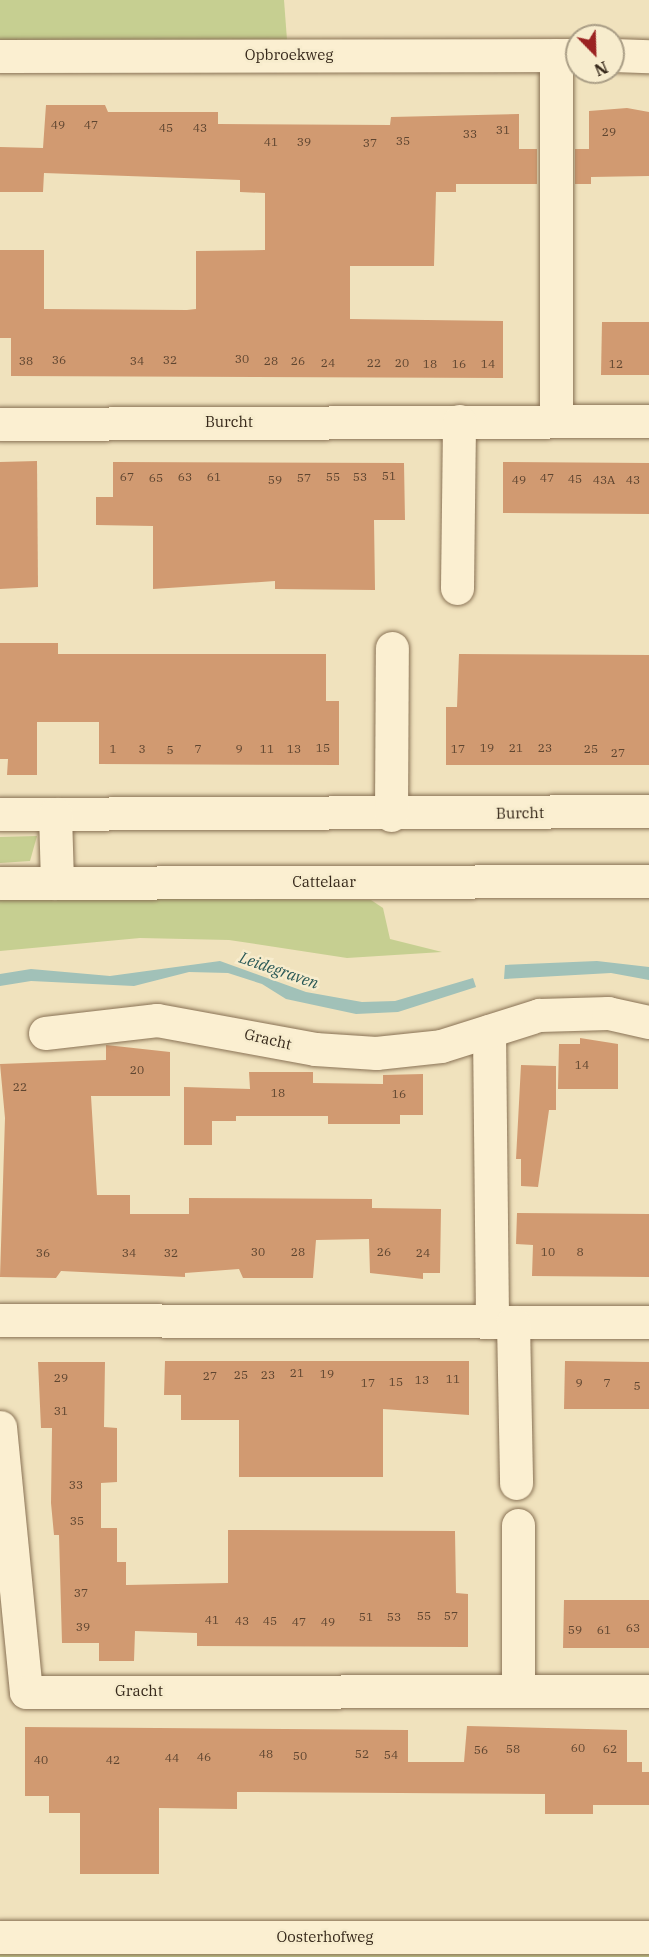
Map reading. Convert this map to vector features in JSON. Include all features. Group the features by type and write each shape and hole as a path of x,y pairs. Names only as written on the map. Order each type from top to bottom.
{"street":[{"name":"Opbroekweg","path":"0,56 565,55"},
{"path":"625,56 649,56"},
{"path":"556,420 565,84"},
{"path":"457,588 459,421"},
{"name":"Burcht","path":"0,424 649,421"},
{"path":"391,815 392,648"},
{"name":"Burcht","path":"0,814 391,815 649,811"},
{"path":"54,814 57,883"},
{"name":"Cattelaar","path":"0,883 649,881"},
{"name":"Gracht","path":"45,1033 157,1020 315,1049 376,1053 441,1046 538,1015 584,1012 649,1022"},
{"path":"489,1031 502,1322 516,1483"},
{"path":"0,1320 649,1322"},
{"name":"Gracht","path":"0,1427 26,1692 518,1689 649,1691"},
{"path":"518,1525 518,1689"},
{"name":"Oosterhofweg","path":"0,1937 649,1937"}],"green space":[{"path":"0,0 284,0 287,40 0,41"},
{"path":"37,836 30,861 0,863 0,837"},
{"path":"0,898 371,900 383,908 390,939 442,952 347,958 229,940 140,938 0,951"},
{"path":"0,1946 649,1947 649,1957 0,1957"}],"water":[{"path":"220,961 306,992 362,1002 395,1001 473,978 476,987 398,1012 356,1014 286,999 262,984 228,973 189,972 134,986 31,981 0,986 0,974 31,969 110,976"},
{"path":"597,961 649,967 649,980 611,973 504,979 505,965"}],"building":[{"path":"46,105 105,105 108,112 218,112 218,124 390,125 391,117 519,114 519,149 537,149 537,184 456,184 456,192 436,192 434,266 350,266 350,319 503,321 503,378 11,376 11,338 0,338 0,250 44,250 44,309 187,310 196,309 196,251 265,250 265,193 240,192 240,180 44,173 43,192 0,192 0,147 43,148"},
{"path":"627,108 649,112 649,176 591,177 591,184 575,184 575,149 589,149 589,111"},
{"path":"602,322 649,322 649,375 601,375"},
{"path":"37,461 38,587 0,589 0,462"},
{"path":"113,462 404,463 405,520 374,520 375,590 275,589 275,581 153,589 153,526 96,525 96,497 113,497"},
{"path":"503,462 649,463 649,514 503,513"},
{"path":"0,643 58,643 58,654 326,654 326,701 339,701 339,765 99,764 99,722 37,722 37,775 7,775 8,759 0,759"},
{"path":"459,654 649,655 649,765 446,765 446,707 457,707"},
{"path":"580,1038 618,1044 618,1089 558,1089 559,1044 580,1044"},
{"path":"106,1045 170,1052 170,1096 91,1096 97,1195 130,1195 130,1214 189,1214 189,1198 372,1199 372,1208 441,1209 440,1273 423,1273 423,1279 370,1273 369,1239 316,1240 313,1278 243,1278 239,1269 185,1273 185,1277 61,1271 56,1278 0,1277 5,1118 0,1064 106,1060"},
{"path":"521,1065 556,1066 556,1110 549,1110 538,1187 521,1186 521,1159 516,1159"},
{"path":"249,1072 313,1072 313,1083 383,1084 383,1075 423,1074 423,1115 400,1115 400,1124 328,1124 328,1116 236,1116 236,1121 212,1121 212,1145 184,1145 184,1087 250,1089"},
{"path":"517,1213 649,1214 649,1277 532,1276 533,1245 516,1244"},
{"path":"165,1361 469,1361 469,1415 383,1409 383,1477 239,1477 239,1420 181,1420 181,1395 164,1395"},
{"path":"565,1361 649,1362 649,1409 564,1409"},
{"path":"38,1362 105,1362 104,1427 117,1428 117,1482 101,1483 101,1528 117,1528 117,1562 126,1562 126,1585 228,1583 228,1530 455,1531 456,1593 468,1594 468,1647 197,1646 197,1633 135,1631 134,1661 99,1661 99,1643 62,1643 59,1535 54,1535 51,1503 52,1428 41,1428"},
{"path":"564,1600 649,1600 649,1648 563,1648"},
{"path":"467,1726 627,1730 627,1762 642,1762 642,1772 649,1772 649,1805 593,1805 593,1814 545,1814 545,1794 237,1792 237,1809 159,1808 159,1874 80,1874 80,1813 49,1813 49,1796 25,1796 25,1727 408,1730 408,1762 464,1762"}],"water label":[{"name":"Leidegraven","path":"279,970"}]}
